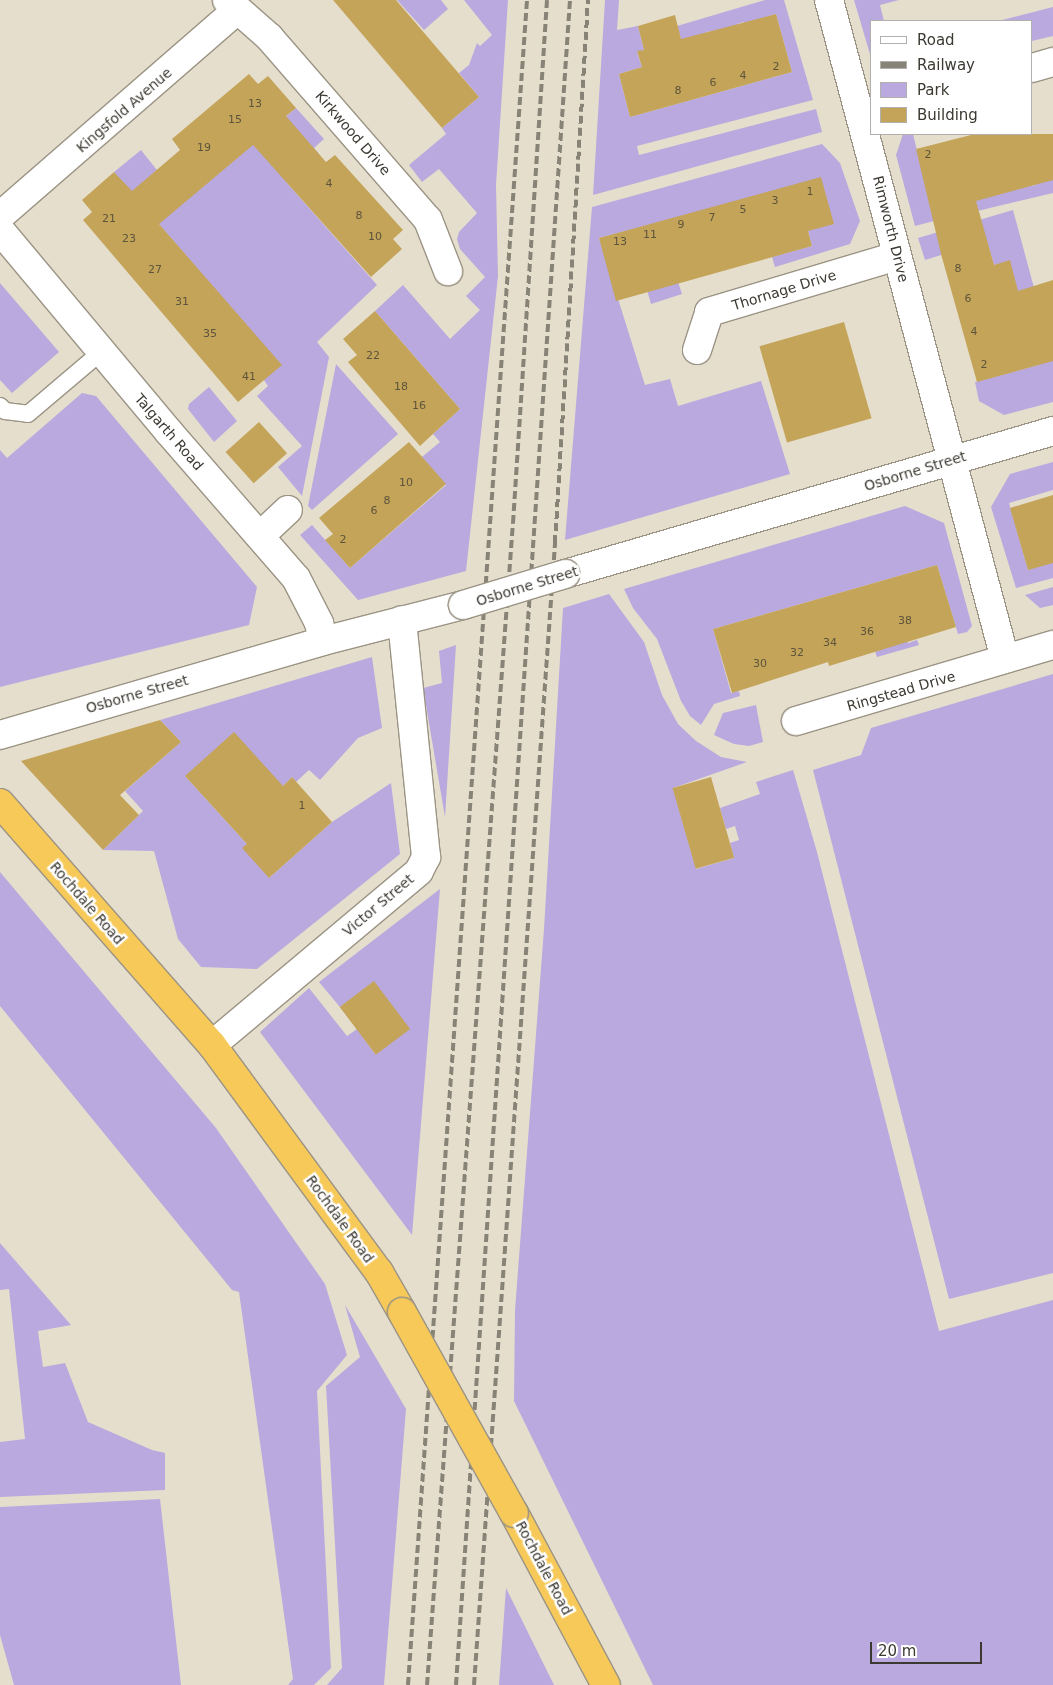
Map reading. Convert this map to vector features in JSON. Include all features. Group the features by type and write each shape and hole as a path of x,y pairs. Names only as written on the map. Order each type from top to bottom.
{"highway":[{"name":"Rochdale Road","path":"0,803 212,1045 379,1272 514,1513 606,1685"}],"street":[{"name":"Rimworth Drive","path":"829,0 866,109 870,128"},
{"name":"Kingsfold Avenue","path":"0,216 231,6"},
{"name":"Kirkwood Drive","path":"231,6 255,22 269,37 428,220 448,271"},
{"path":"1033,68 1053,62"},
{"name":"Rimworth Drive","path":"871,135 897,256 951,459"},
{"name":"Talgarth Road","path":"0,230 101,352 296,578 319,623 323,641"},
{"name":"Thornage Drive","path":"697,350 709,312 897,256"},
{"name":"Osborne Street","path":"0,735 323,641 463,605 951,459 1053,431"},
{"path":"951,459 1005,659"},
{"path":"260,536 288,510"},
{"name":"Victor Street","path":"212,1045 419,872 426,857 402,620"},
{"name":"Ringstead Drive","path":"796,721 1053,645"}],"lane":[{"path":"0,406 5,411 28,414 101,352"}],"green space":[{"path":"397,0 441,0 448,9 424,30"},
{"path":"464,0 508,0 496,185 498,276 466,571 358,600 300,535 312,525 350,568 446,485 422,457 440,442 433,434 460,409 375,311 403,285 450,339 480,310 466,296 485,277 460,249 457,239 459,232 477,213 439,169 422,182 409,165 446,134 442,128 479,97 459,73 469,65 477,43 480,46 492,35"},
{"path":"605,0 619,0 617,30 638,26 644,50 637,52 642,67 619,74 630,117 792,72 776,14 769,16 749,38 744,22 737,24 742,40 713,31 706,32 686,55 677,26 765,0 784,0 813,100 637,146 639,155 816,109 822,132 593,195"},
{"path":"854,0 899,0 880,5 884,20 870,20 870,54"},
{"path":"1053,7 1053,36 1033,41 1033,20 1002,20"},
{"path":"296,108 324,139 314,148 319,154 287,183 377,285 317,342 329,357 302,496 278,467 302,446 257,396 268,386 264,380 253,333 114,172 141,150 168,184 199,190"},
{"path":"903,135 913,135 934,221 915,226 896,155"},
{"path":"822,144 840,163 860,221 850,244 775,267 772,257 812,246 808,231 723,205 599,238 645,385 670,379 678,406 761,381 790,474 565,540 592,207"},
{"path":"1053,163 1053,193 965,214 969,201 1026,169 1030,186 1036,185 1032,168"},
{"path":"1013,210 1053,358 1053,402 1004,415 979,401 975,382 1038,365 1014,331 1010,261 994,265 987,241 925,260 918,238"},
{"path":"678,282 682,294 651,304 647,290"},
{"path":"0,283 59,352 12,393 0,380"},
{"path":"336,364 398,434 312,510 308,506"},
{"path":"209,387 237,421 214,442 188,409 189,404"},
{"path":"82,393 96,396 257,587 249,625 0,687 0,450 7,458"},
{"path":"1053,462 1053,490 1009,503 1028,570 1053,560 1053,578 1016,588 991,507 1010,474"},
{"path":"905,506 944,523 972,626 967,632 958,634 937,565 713,629 731,693 739,691 740,696 714,704 701,725 690,716 681,701 657,639 633,608 624,589"},
{"path":"1053,587 1053,605 1040,608 1025,595"},
{"path":"609,594 644,642 662,695 678,724 696,741 721,757 747,762 673,788 696,869 734,858 730,843 739,840 735,826 726,829 720,808 760,794 756,782 793,770 817,852 939,1331 1053,1300 1053,1685 653,1685 514,1401 515,1310 544,929 563,608"},
{"path":"903,627 908,643 917,640 919,645 877,657 875,651"},
{"path":"456,645 445,817 423,688 442,683 439,651"},
{"path":"372,657 382,728 358,738 320,780 309,770 296,782 292,777 283,786 185,776 247,844 269,878 332,822 391,783 400,854 257,969 201,967 178,939 154,851 103,850 143,811 125,791 181,742 160,720"},
{"path":"1053,674 1053,1273 949,1299 813,770 861,755 871,728"},
{"path":"756,705 763,742 749,746 734,744 714,735 723,713"},
{"path":"0,872 216,1128 325,1284 347,1355 317,1391 331,1668 314,1685 288,1685 293,1679 239,1292 232,1290 0,1006"},
{"path":"440,889 412,1235 260,1032 309,988 347,1036 357,1029 375,1054 409,1029 374,982 340,1007 319,982"},
{"path":"0,1243 71,1325 38,1331 43,1367 65,1363 88,1422 152,1450 165,1453 165,1490 0,1497 0,1442 25,1439 9,1289 0,1290"},
{"path":"345,1305 406,1409 384,1685 327,1685 342,1668 326,1386 360,1357"},
{"path":"160,1499 181,1685 14,1685 0,1635 0,1507"},
{"path":"506,1588 554,1685 499,1685"}],"building":[{"path":"333,0 396,0 479,97 442,128"},
{"path":"776,14 792,72 630,117 619,74 642,67 637,51 644,50 638,26 675,15 681,39"},
{"path":"249,74 258,84 268,76 296,108 286,116 326,162 335,155 403,230 393,239 402,249 371,277 253,145 159,224 282,365 238,402 83,220 92,212 82,200 114,172 132,191 180,150 172,139"},
{"path":"1053,134 1053,180 976,201 994,265 1010,260 1018,291 1053,280 1053,361 977,382 941,254 916,149 971,135"},
{"path":"821,177 834,224 808,231 812,246 616,301 599,238"},
{"path":"375,311 460,409 420,446 348,362 357,355 343,339"},
{"path":"844,322 872,418 787,442 759,346"},
{"path":"259,422 287,453 254,483 226,452"},
{"path":"409,442 446,484 350,568 325,540 333,534 319,518"},
{"path":"1053,495 1053,563 1028,570 1010,508"},
{"path":"937,565 956,627 829,666 828,662 732,693 713,629"},
{"path":"160,720 181,742 120,795 139,815 103,850 21,761"},
{"path":"234,732 283,786 292,777 332,822 269,878 242,848 247,844 185,776"},
{"path":"711,777 734,858 696,869 673,788"},
{"path":"374,981 410,1029 376,1055 340,1007"}],"railway":[{"path":"408,1685 527,0"},
{"path":"427,1685 513,523 547,0"},
{"path":"456,1685 570,0"},
{"path":"474,1685 555,543 588,0"}]}
